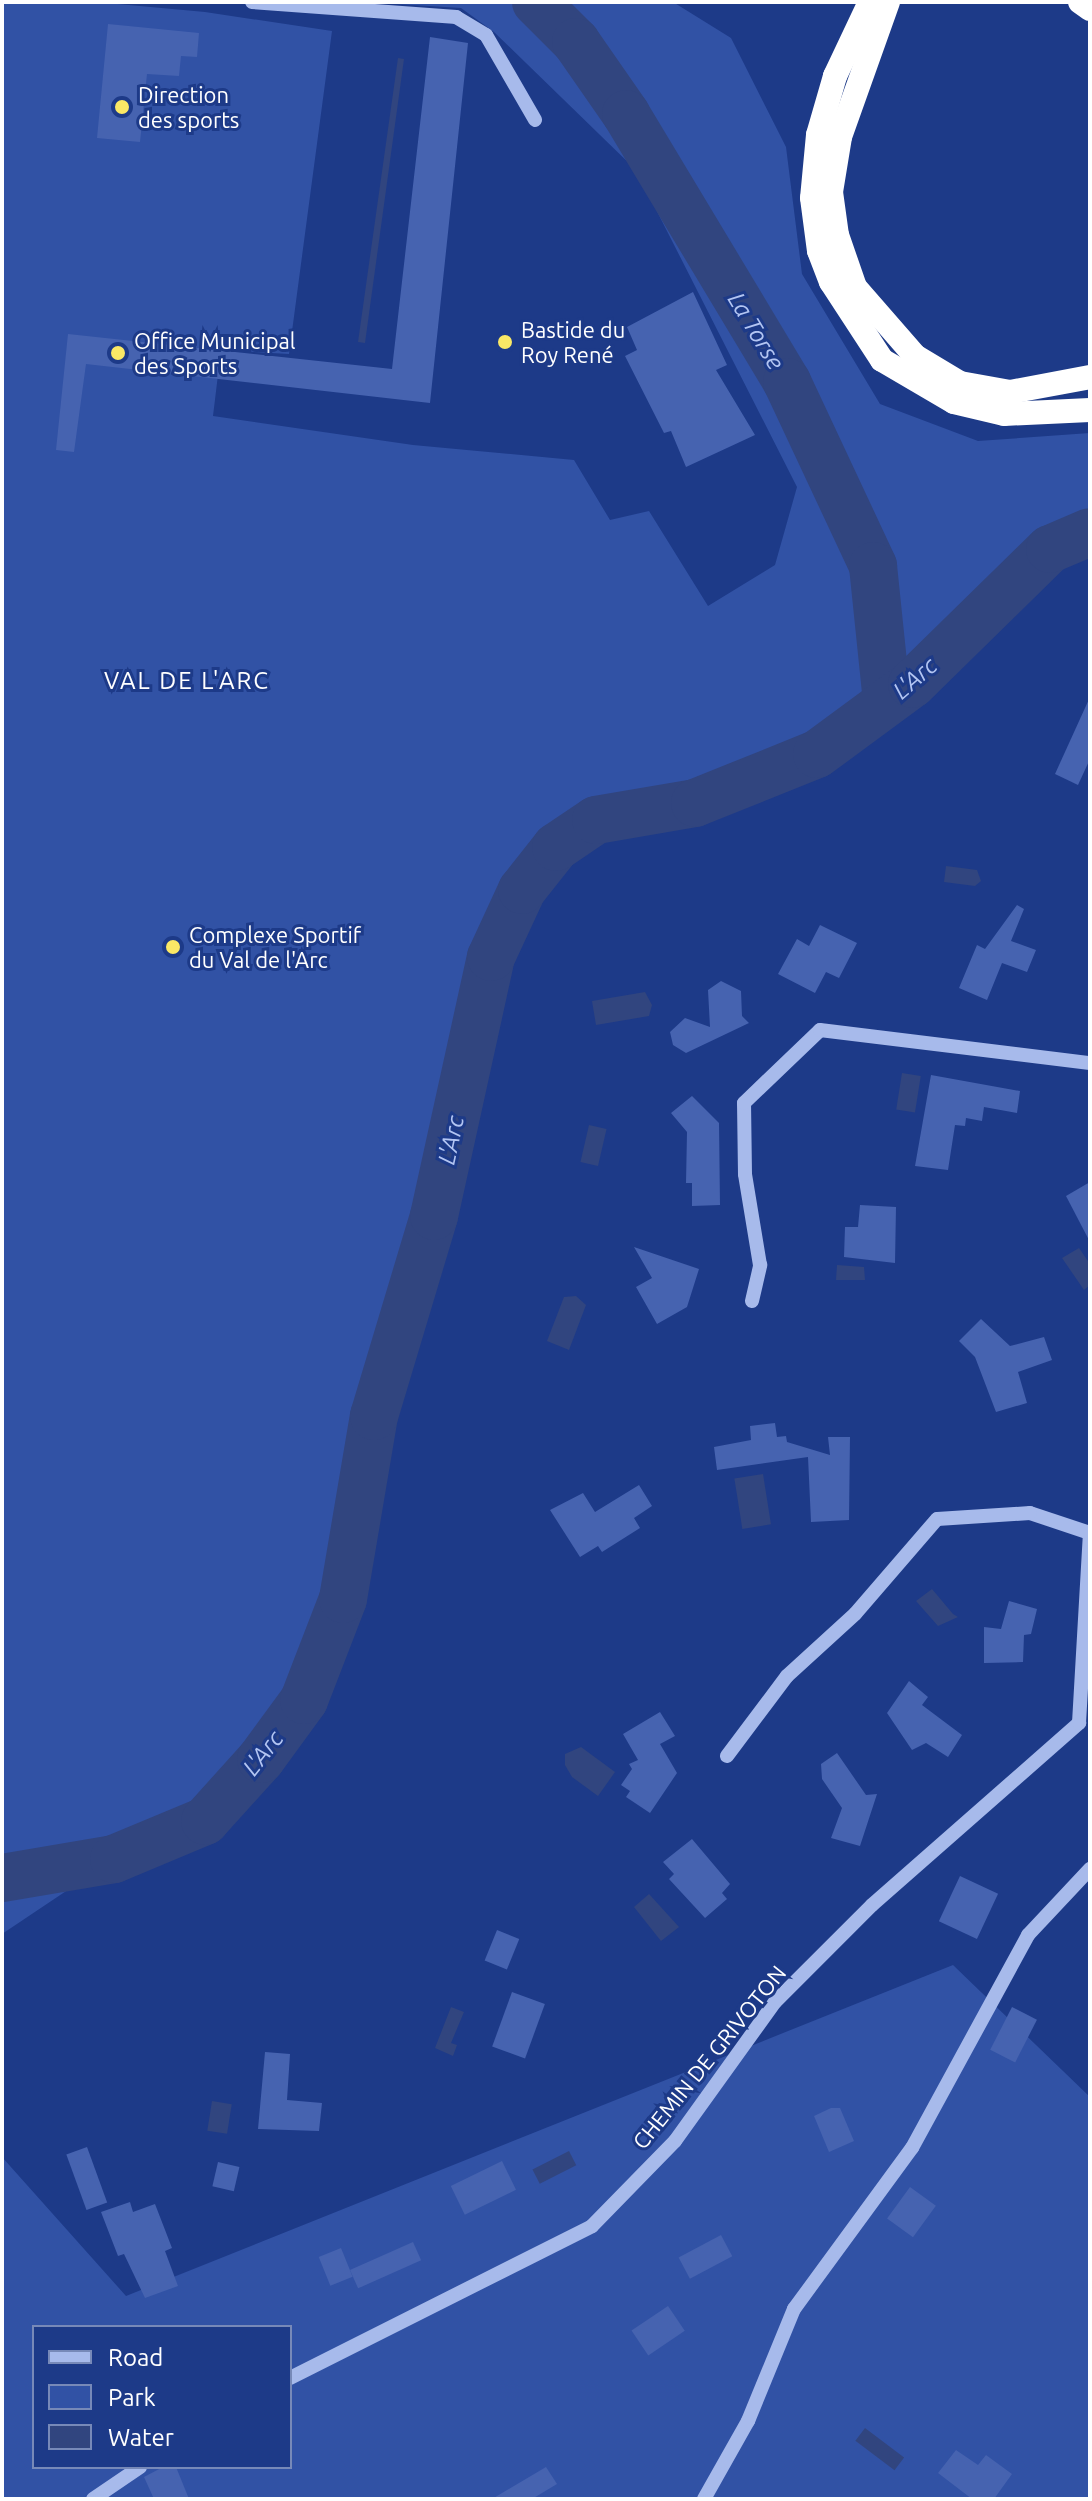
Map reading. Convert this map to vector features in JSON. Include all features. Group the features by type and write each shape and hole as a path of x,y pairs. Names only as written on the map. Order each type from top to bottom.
{"highway":[{"path":"870,2 835,76 818,135 812,198 819,251 831,282 882,360 954,402 1004,414 1090,410"},
{"path":"888,2 840,137 831,192 837,235 855,287 915,356 960,383 1010,392 1090,377"},
{"path":"1080,2 1090,9"}],"street":[{"path":"252,2 456,17 486,35 535,120"},
{"path":"752,1301 760,1265 745,1174 744,1103 820,1030 1090,1063"},
{"path":"727,1756 787,1676 855,1614 937,1519 1030,1513 1090,1533"},
{"name":"CHEMIN DE GRIVOTON","path":"292,2377 592,2226 675,2141 775,2002 872,1905 1079,1723 1090,1533"},
{"path":"704,2499 748,2421 794,2309 912,2148 1028,1935 1090,1869"},
{"path":"93,2499 137,2469"}],"green space":[{"path":"2,2 96,2 205,12 332,31 289,354 221,350 213,416 413,445 574,460 610,520 649,511 708,606 775,565 797,487 636,170 494,32 461,8 381,3 673,2 731,38 786,147 802,274 880,404 978,441 1090,433 1090,532 1050,550 912,684 817,754 695,803 596,820 556,847 522,890 491,957 434,1216 374,1416 343,1599 304,1700 261,1759 205,1821 114,1859 2,1934"},
{"path":"953,1965 1090,2097 1090,2499 2,2499 2,2157 126,2296"}],"water":[{"path":"398,58 404,59 365,343 358,342"},
{"path":"946,866 977,870 981,881 975,886 944,882"},
{"path":"645,992 652,1005 649,1016 596,1025 592,1001"},
{"path":"902,1073 921,1076 915,1113 896,1110"},
{"path":"589,1125 607,1129 598,1166 580,1162"},
{"path":"1079,1248 1090,1264 1090,1285 1084,1290 1062,1258"},
{"path":"837,1265 864,1267 865,1280 836,1280"},
{"path":"576,1296 586,1305 569,1350 547,1341 564,1297"},
{"path":"763,1474 771,1524 742,1529 734,1479"},
{"path":"932,1589 958,1617 938,1626 916,1601"},
{"path":"581,1747 615,1772 598,1796 572,1777 565,1765 565,1754"},
{"path":"649,1894 679,1927 661,1941 634,1907"},
{"path":"451,2007 464,2012 451,2043 457,2045 453,2056 435,2048"},
{"path":"212,2101 232,2104 227,2134 207,2131"},
{"path":"569,2151 576,2165 540,2184 532,2170"},
{"path":"865,2428 904,2457 895,2470 855,2441"}],"building":[{"name":"Direction des sports","path":"108,24 199,33 197,57 181,56 179,76 147,74 140,142 97,138"},
{"path":"430,37 468,43 430,403 86,364 74,452 56,450 68,334 392,369"},
{"path":"693,292 727,365 716,370 755,435 686,467 671,431 664,433 625,356 637,350 627,327"},
{"path":"1090,697 1090,759 1078,785 1055,774"},
{"path":"1017,905 1024,909 1011,941 1036,950 1027,972 1002,963 987,1000 959,988 977,945 985,949"},
{"path":"820,925 857,943 839,978 826,972 815,993 778,974 797,939 809,946"},
{"path":"721,981 741,991 742,1016 749,1023 686,1053 673,1045 670,1032 685,1018 710,1027 708,990"},
{"path":"931,1075 1020,1091 1017,1113 984,1107 982,1121 966,1118 965,1126 955,1125 948,1170 915,1166"},
{"path":"692,1096 719,1123 720,1205 692,1206 692,1183 686,1183 687,1132 671,1113"},
{"path":"1090,1182 1090,1242 1066,1196"},
{"path":"860,1205 896,1207 895,1263 844,1257 845,1227 858,1227"},
{"path":"634,1247 699,1269 687,1307 657,1324 636,1287 652,1278"},
{"path":"981,1319 1010,1346 1044,1337 1052,1360 1018,1372 1027,1403 996,1412 975,1357 959,1341"},
{"path":"775,1423 777,1437 786,1436 787,1442 830,1455 828,1437 850,1437 849,1520 811,1522 808,1457 717,1470 714,1447 751,1440 750,1426"},
{"path":"639,1485 652,1506 634,1518 640,1528 602,1552 598,1546 580,1557 550,1510 583,1493 595,1512"},
{"path":"1009,1601 1037,1609 1031,1634 1024,1635 1023,1662 984,1663 984,1627 1001,1629"},
{"path":"909,1681 928,1697 922,1705 962,1735 948,1757 926,1743 912,1750 887,1713"},
{"path":"660,1712 675,1736 660,1744 677,1773 650,1813 626,1797 630,1791 621,1785 632,1769 629,1764 638,1760 623,1734"},
{"path":"837,1753 866,1795 877,1794 860,1846 831,1838 842,1808 822,1779 821,1764"},
{"path":"692,1839 730,1884 722,1893 727,1899 705,1918 669,1879 674,1874 663,1862"},
{"path":"960,1876 998,1894 977,1939 939,1921"},
{"path":"497,1930 519,1939 507,1970 485,1961"},
{"path":"512,1992 545,2004 525,2058 492,2047"},
{"path":"1012,2007 1037,2020 1015,2062 990,2050"},
{"path":"265,2052 290,2054 287,2100 322,2103 319,2131 258,2129"},
{"path":"831,2108 840,2108 854,2141 829,2152 814,2116"},
{"path":"87,2147 107,2202 87,2210 66,2155"},
{"path":"502,2161 516,2190 465,2215 451,2186"},
{"path":"218,2162 239,2167 234,2191 212,2186"},
{"path":"910,2187 936,2206 913,2237 887,2219"},
{"path":"130,2202 133,2212 155,2204 172,2248 165,2251 178,2286 145,2298 124,2254 118,2256 101,2212"},
{"path":"721,2235 732,2256 690,2279 679,2258"},
{"path":"413,2242 421,2260 358,2288 350,2270"},
{"path":"341,2248 353,2277 330,2286 319,2257"},
{"path":"668,2306 685,2331 648,2355 632,2331"},
{"path":"956,2450 978,2465 986,2455 1012,2474 994,2499 972,2499 938,2473"},
{"path":"546,2467 557,2484 532,2499 492,2499"},
{"path":"159,2469 177,2469 189,2499 154,2499 144,2477"}],"waterway":[{"name":"La Torse","path":"536,2 576,42 626,114 787,382 873,566 887,701"},
{"name":"L'Arc","path":"2,1878 114,1859 205,1821 261,1759 304,1700 343,1599 374,1416 434,1216 491,957 522,890 556,847 596,820 695,803 817,754 912,684 1050,549 1090,532"}],"place":[{"name":"Direction des sports","path":"122,107"},
{"name":"Bastide du Roy René","path":"505,342"},
{"name":"Office Municipal des Sports","path":"118,353"},
{"name":"Complexe Sportif du Val de l'Arc","path":"173,947"}],"district":[{"name":"VAL DE L'ARC","path":"187,681"}]}
